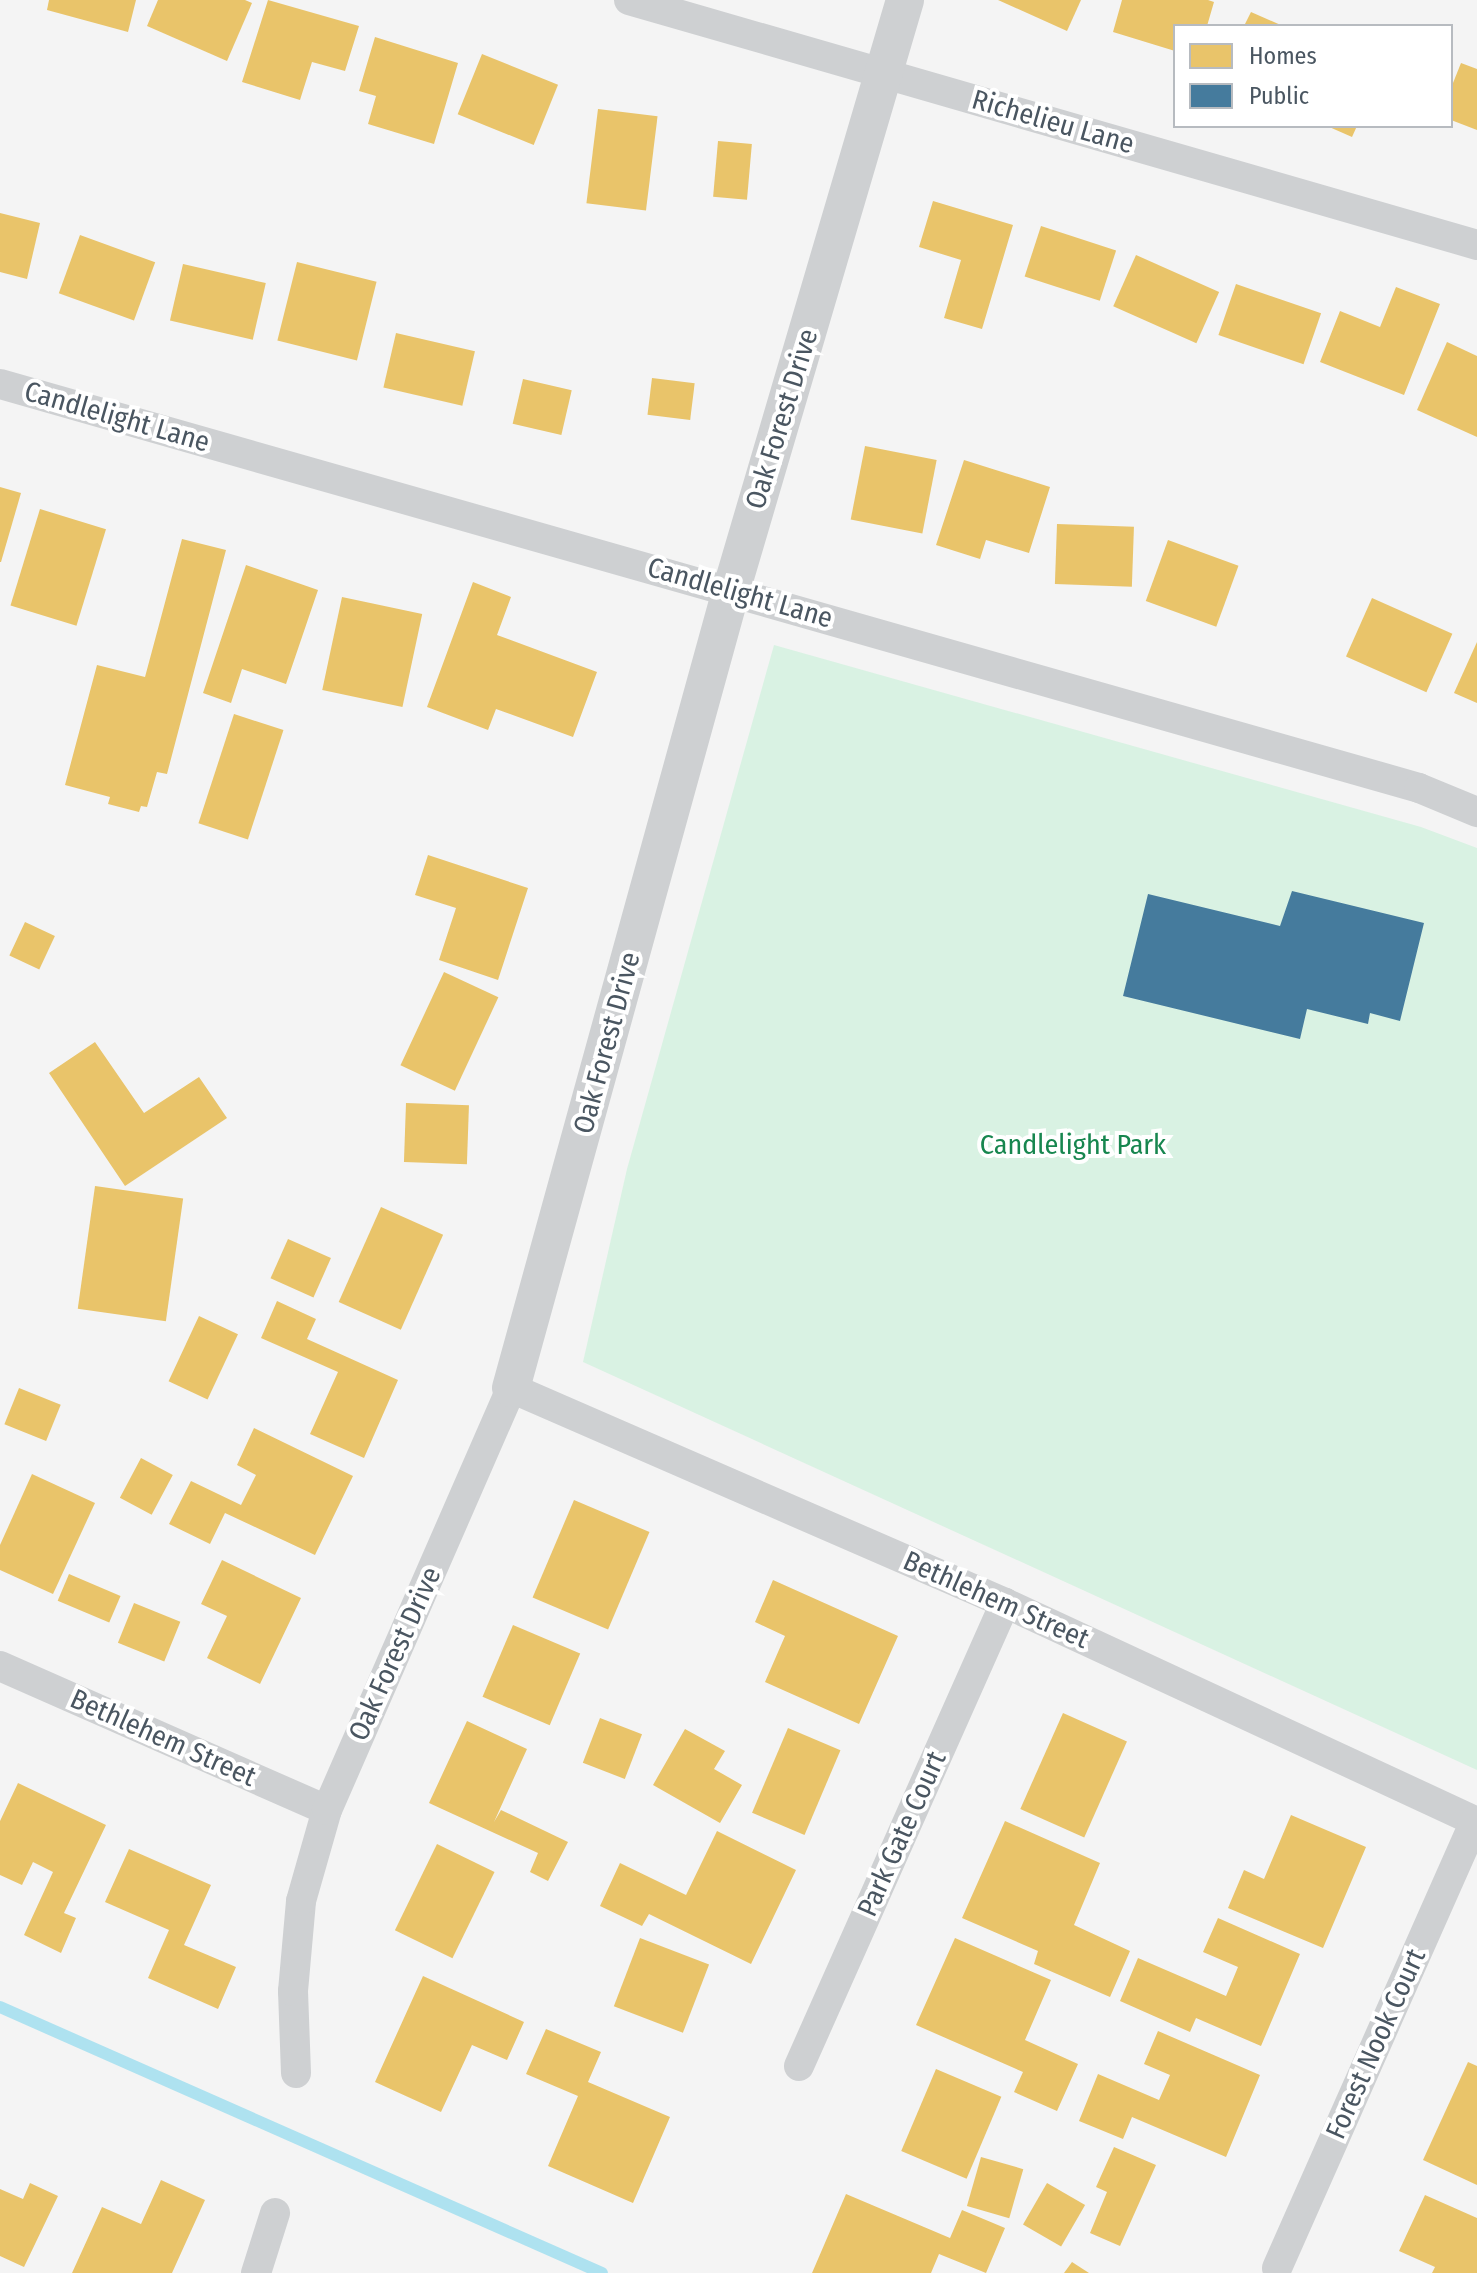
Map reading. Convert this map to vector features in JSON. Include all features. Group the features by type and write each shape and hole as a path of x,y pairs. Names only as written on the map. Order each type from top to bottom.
{"street":[{"name":"Richelieu Lane","path":"629,0 1477,245"},
{"name":"Oak Forest Drive","path":"296,2073 293,1991 301,1901 327,1810 511,1388 731,591 905,0"},
{"name":"Candlelight Lane","path":"0,384 1419,788 1477,812"},
{"name":"Bethlehem Street","path":"511,1388 1005,1603 1476,1822"},
{"name":"Park Gate Court","path":"799,2066 1005,1603"},
{"name":"Bethlehem Street","path":"0,1666 327,1810"},
{"name":"Forest Nook Court","path":"1277,2268 1476,1822"},
{"path":"256,2273 275,2213"}],"green space":[{"name":"Candlelight Park","path":"774,645 1421,827 1477,848 1477,1770 583,1362 627,1169"}],"building: Homes":[{"path":"49,0 136,0 128,32 47,10"},
{"path":"158,0 245,0 252,3 227,61 147,26"},
{"path":"268,0 359,26 345,71 312,62 300,100 242,82"},
{"path":"998,0 1081,0 1067,31"},
{"path":"1122,0 1214,2 1208,24 1173,24 1173,50 1113,32"},
{"path":"1251,12 1278,24 1245,24"},
{"path":"375,37 458,63 434,144 368,124 376,96 359,91"},
{"path":"482,54 558,85 534,145 458,114"},
{"path":"1461,63 1477,69 1477,130 1453,121 1453,83"},
{"path":"598,109 658,116 646,211 586,203"},
{"path":"1332,128 1356,128 1352,137"},
{"path":"718,141 752,144 747,200 713,197"},
{"path":"933,201 1013,225 982,329 944,318 961,260 919,247"},
{"path":"0,213 40,223 27,279 0,272"},
{"path":"1041,226 1116,250 1100,301 1025,276"},
{"path":"80,235 155,262 134,321 59,293"},
{"path":"1136,255 1219,292 1196,343 1113,306"},
{"path":"297,262 377,282 357,360 277,341"},
{"path":"183,264 266,283 253,340 170,321"},
{"path":"1236,284 1321,313 1304,364 1218,335"},
{"path":"1396,287 1440,304 1404,395 1320,362 1340,311 1380,327"},
{"path":"396,333 475,351 462,406 383,388"},
{"path":"1447,342 1477,356 1477,437 1417,410"},
{"path":"652,378 695,383 690,420 647,415"},
{"path":"523,379 572,390 561,435 513,424"},
{"path":"865,446 937,460 922,534 851,520"},
{"path":"964,460 1050,487 1029,553 986,540 980,559 936,545"},
{"path":"0,487 21,493 1,562 0,562"},
{"path":"40,509 106,529 76,626 10,606"},
{"path":"1057,524 1134,527 1132,587 1055,584"},
{"path":"182,539 226,550 167,774 157,772 147,807 141,806 139,812 108,804 110,797 65,785 97,665 145,677"},
{"path":"1168,540 1238,566 1216,627 1146,601"},
{"path":"246,565 318,590 286,684 242,669 231,703 203,693"},
{"path":"473,582 511,597 497,635 597,672 573,737 496,709 488,730 427,707"},
{"path":"342,597 422,614 402,707 322,690"},
{"path":"1372,598 1452,634 1426,692 1346,656"},
{"path":"1477,642 1477,703 1454,693"},
{"path":"234,714 283,730 248,839 198,823"},
{"path":"428,855 528,888 498,980 439,960 456,908 415,895"},
{"path":"25,922 55,936 39,969 9,956"},
{"path":"444,972 498,997 455,1091 400,1065"},
{"path":"95,1042 144,1113 199,1077 227,1118 125,1186 49,1073"},
{"path":"406,1103 469,1105 467,1164 404,1162"},
{"path":"95,1186 183,1198 166,1321 78,1309"},
{"path":"381,1207 443,1235 401,1330 339,1302"},
{"path":"288,1239 331,1258 313,1297 271,1278"},
{"path":"277,1301 316,1319 307,1339 398,1380 364,1458 310,1434 338,1372 261,1338"},
{"path":"199,1316 238,1334 208,1399 169,1381"},
{"path":"19,1388 61,1405 46,1441 4,1424"},
{"path":"254,1428 353,1476 315,1555 225,1513 210,1544 169,1524 191,1481 241,1505 256,1475 237,1465"},
{"path":"141,1458 173,1475 152,1515 120,1498"},
{"path":"32,1474 95,1503 53,1594 0,1570 0,1545"},
{"path":"574,1500 649,1532 608,1630 533,1598"},
{"path":"222,1560 301,1598 260,1684 207,1658 227,1616 201,1604"},
{"path":"69,1574 121,1596 109,1623 58,1601"},
{"path":"773,1580 898,1636 859,1724 765,1682 785,1636 755,1622"},
{"path":"134,1603 180,1622 164,1662 118,1643"},
{"path":"513,1625 580,1654 550,1725 483,1697"},
{"path":"1063,1713 1127,1741 1084,1837 1020,1809"},
{"path":"600,1718 642,1734 625,1779 583,1763"},
{"path":"467,1721 527,1749 494,1822 501,1810 568,1842 548,1881 530,1872 538,1853 429,1803"},
{"path":"788,1728 840,1750 805,1835 752,1813"},
{"path":"685,1729 725,1751 714,1769 742,1785 720,1823 653,1785"},
{"path":"18,1783 106,1825 64,1913 76,1918 61,1953 24,1935 53,1872 33,1862 22,1885 0,1875 0,1821"},
{"path":"1291,1815 1366,1847 1323,1948 1228,1908 1244,1870 1264,1879"},
{"path":"1005,1821 1100,1863 1074,1925 1130,1951 1110,1997 1034,1964 1038,1951 962,1918"},
{"path":"717,1831 796,1870 751,1964 649,1914 642,1926 600,1906 620,1863 686,1895"},
{"path":"437,1844 495,1872 452,1958 395,1930"},
{"path":"129,1849 211,1885 184,1945 236,1967 218,2009 148,1978 169,1930 105,1902"},
{"path":"1218,1918 1300,1954 1261,2046 1196,2018 1190,2032 1120,2001 1138,1958 1226,1996 1238,1967 1203,1952"},
{"path":"640,1938 709,1965 683,2033 614,2006"},
{"path":"955,1938 1051,1980 1025,2040 1078,2064 1057,2111 1014,2092 1023,2072 916,2025"},
{"path":"423,1976 524,2022 507,2060 472,2045 441,2112 375,2082"},
{"path":"546,2029 601,2052 588,2082 670,2117 633,2203 548,2166 578,2096 526,2074"},
{"path":"1158,2031 1260,2075 1226,2157 1132,2117 1123,2139 1079,2121 1098,2074 1159,2100 1170,2075 1144,2064"},
{"path":"1468,2062 1477,2066 1477,2185 1423,2160"},
{"path":"936,2069 1001,2097 967,2179 901,2151"},
{"path":"1114,2147 1156,2165 1120,2246 1090,2233 1107,2192 1096,2187"},
{"path":"981,2157 1023,2169 1009,2218 967,2206"},
{"path":"161,2180 205,2200 172,2273 72,2273 102,2207 141,2224"},
{"path":"30,2183 58,2196 24,2267 0,2256 0,2189 23,2199"},
{"path":"1047,2183 1085,2205 1061,2247 1023,2225"},
{"path":"846,2194 950,2238 962,2210 1005,2228 986,2273 939,2254 931,2273 812,2273"},
{"path":"1425,2195 1477,2218 1477,2273 1432,2273 1435,2267 1399,2251"},
{"path":"1072,2262 1089,2273 1064,2273"}],"building: Public":[{"path":"1292,891 1424,923 1400,1021 1370,1013 1368,1024 1307,1009 1300,1039 1123,996 1148,894 1280,926"}],"waterway":[{"path":"0,2007 602,2273"}]}
